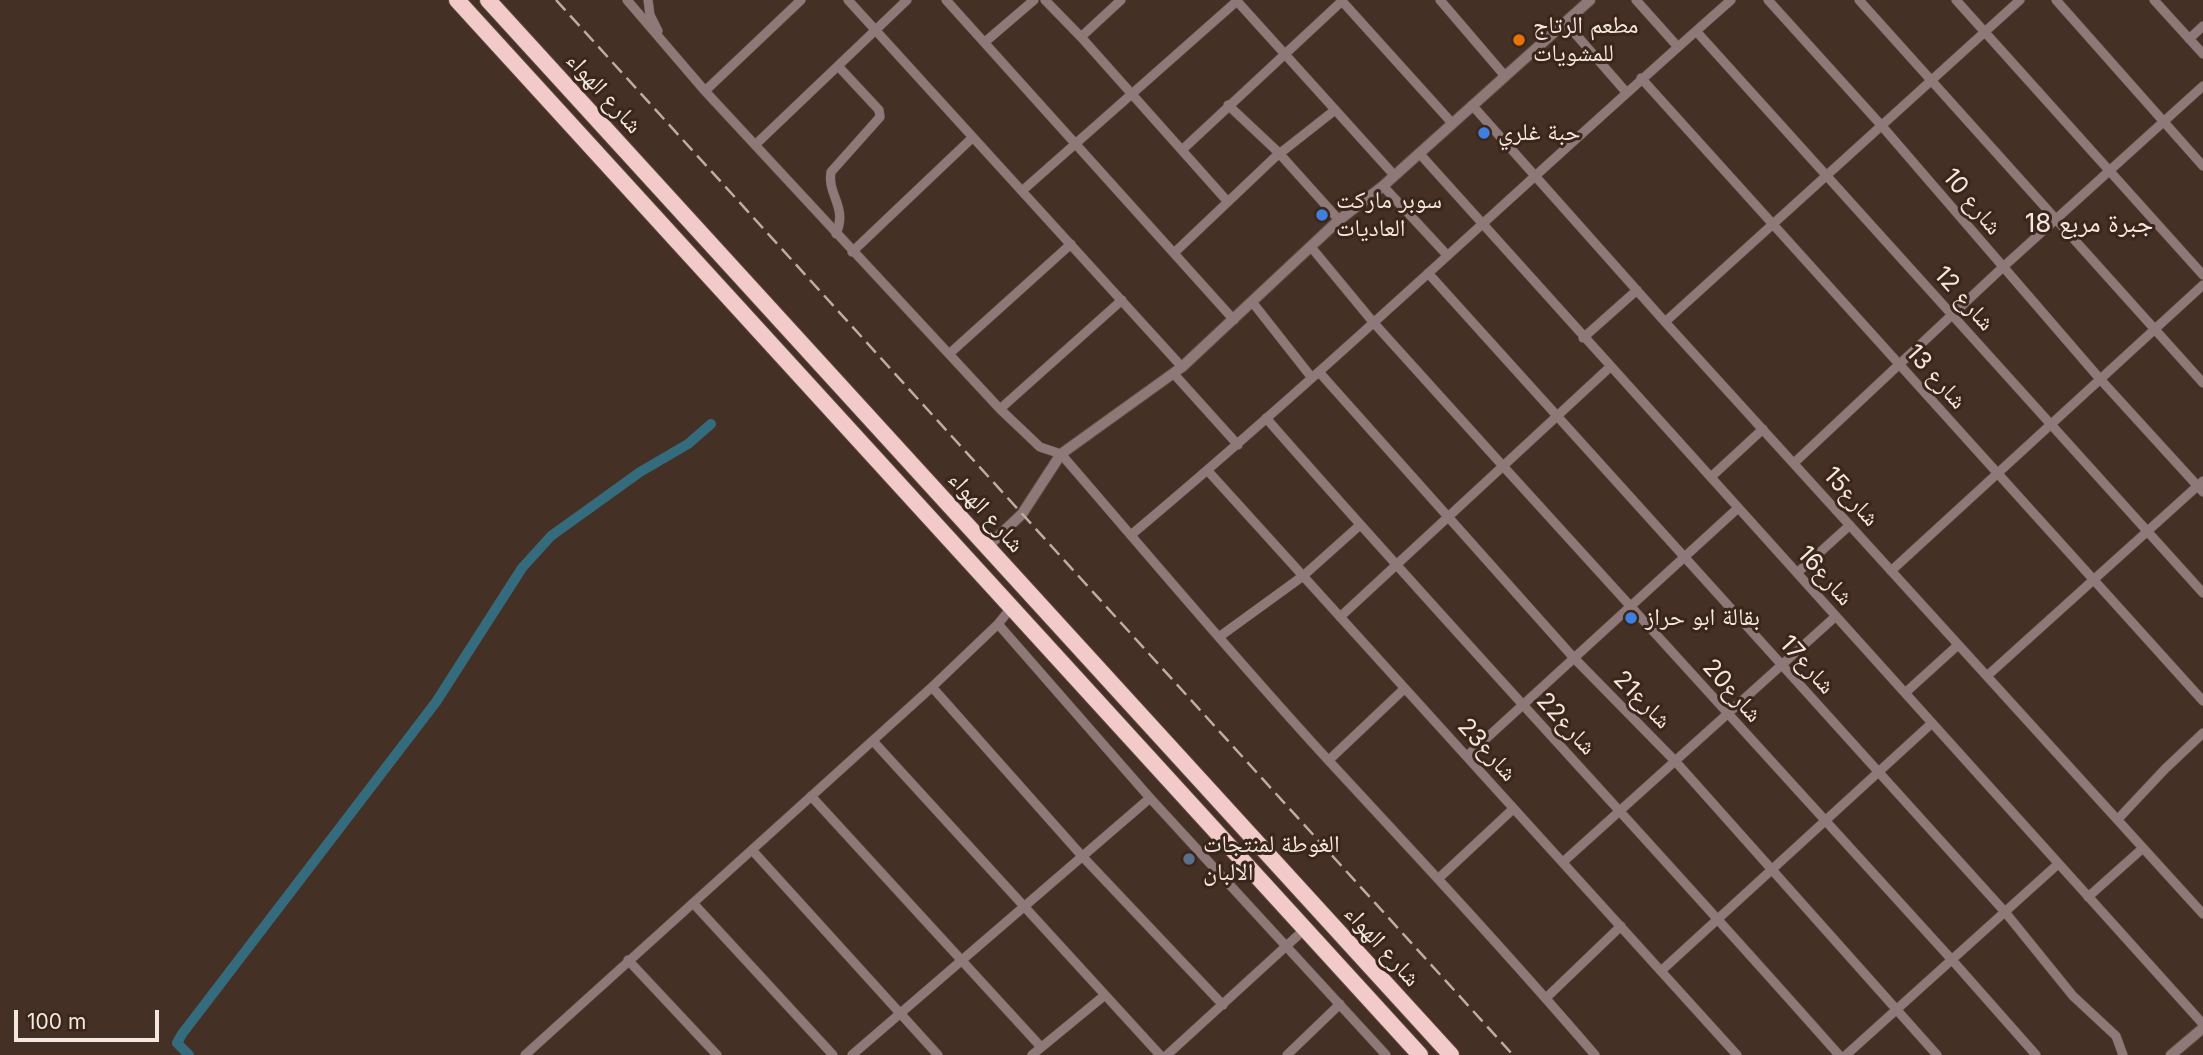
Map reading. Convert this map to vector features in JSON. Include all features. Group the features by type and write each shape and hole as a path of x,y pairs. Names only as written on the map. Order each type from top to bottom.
{"highway":[{"name":"شارع الهواء","path":"457,0 1420,1055"},
{"name":"شارع الهواء","path":"488,0 1451,1055"}],"street":[{"path":"627,0 705,92 1000,409 1040,447 1061,454 1329,761 1439,878 1595,1055"},
{"path":"648,0 650,15 662,41"},
{"path":"705,92 801,0"},
{"path":"848,0 1122,300 1238,445"},
{"path":"755,145 907,0"},
{"path":"946,0 1234,320"},
{"path":"985,42 1034,0"},
{"path":"1045,0 1228,202"},
{"path":"1081,37 1121,0"},
{"path":"987,547 1023,514 1061,454 1178,371 1339,220 1383,186 1590,0"},
{"path":"1636,0 1678,47"},
{"path":"1131,535 1238,445 1731,0"},
{"name":"شارع 10","path":"1768,0 1881,125 2100,379 2201,486"},
{"name":"شارع 10","path":"1859,0 2203,383"},
{"path":"1956,0 2203,275"},
{"path":"1665,322 1774,226 2020,0"},
{"path":"2056,0 2203,166"},
{"path":"2154,0 2203,54"},
{"path":"1022,191 1236,1 1394,175"},
{"path":"1182,150 1342,1 1452,123"},
{"path":"1444,1 1505,76"},
{"path":"1565,22 1626,92"},
{"path":"2189,39 2203,26"},
{"name":"شارع 12","path":"1696,31 2203,593"},
{"path":"836,234 841,217 831,182 831,172 880,117 879,110 838,66"},
{"name":"شارع 13","path":"1642,78 2203,701"},
{"path":"1794,463 2002,268 2203,86"},
{"path":"1228,105 1278,152 1339,220"},
{"name":"شارع15","path":"1472,105 1665,322 2203,914"},
{"path":"1174,253 1278,155 1335,110"},
{"path":"852,252 972,138"},
{"name":"شارع16","path":"1419,153 2203,1026"},
{"path":"1383,186 1447,255"},
{"path":"949,354 1071,244"},
{"name":"شارع20","path":"1311,247 1373,322 2036,1055"},
{"name":"شارع17","path":"1428,273 2005,912 2073,996 2116,1036 2123,1055"},
{"path":"1891,571 2203,285"},
{"path":"1583,338 1637,290"},
{"path":"1000,409 1122,300"},
{"name":"شارع21","path":"1253,303 1315,375 1449,517 1573,657 1676,762 1937,1055"},
{"path":"1340,617 1610,367"},
{"name":"شارع22","path":"1266,418 1839,1055"},
{"path":"1711,477 1763,429"},
{"name":"شارع23","path":"1208,471 1737,1055"},
{"path":"1987,676 2147,531 2201,486"},
{"path":"1467,756 1738,508"},
{"path":"1219,637 1303,576 1360,525"},
{"path":"1797,573 1850,525"},
{"path":"525,1055 932,687 999,624 1010,608"},
{"path":"1563,862 1836,617"},
{"path":"999,624 1150,797 1385,1055"},
{"path":"1905,693 1958,645"},
{"path":"932,687 1082,856 1223,1004"},
{"path":"1329,761 1405,689"},
{"path":"1661,971 1932,723"},
{"path":"2118,819 2203,733"},
{"path":"873,741 1160,1055"},
{"path":"811,796 1041,1047"},
{"path":"852,1055 1150,797"},
{"path":"1439,878 1513,809"},
{"path":"2088,897 2143,848"},
{"path":"752,849 938,1055"},
{"path":"1846,1055 2058,864"},
{"path":"693,903 833,1055"},
{"path":"1546,998 1621,926"},
{"path":"1167,1055 1306,928"},
{"path":"628,960 717,1055"},
{"path":"1032,1055 1105,995"},
{"path":"1287,1055 1340,1004"},
{"path":"2171,1055 2203,1026"}],"waterway":[{"path":"189,1055 177,1043 182,1034 436,702 522,568 551,536 640,472 688,444 711,424"}],"railway":[{"path":"556,0 1513,1055"}],"place":[{"name":"مطعم الرتاج للمشويات","path":"1519,40"},
{"name":"حبة غلري","path":"1484,133"},
{"name":"سوبر ماركت العاديات","path":"1322,215"},
{"name":"بقالة ابو حراز","path":"1631,618"},
{"name":"الغوطة لمنتجات الالبان","path":"1189,859"}],"district":[{"name":"جبرة مربع 18","path":"2089,224"}]}
